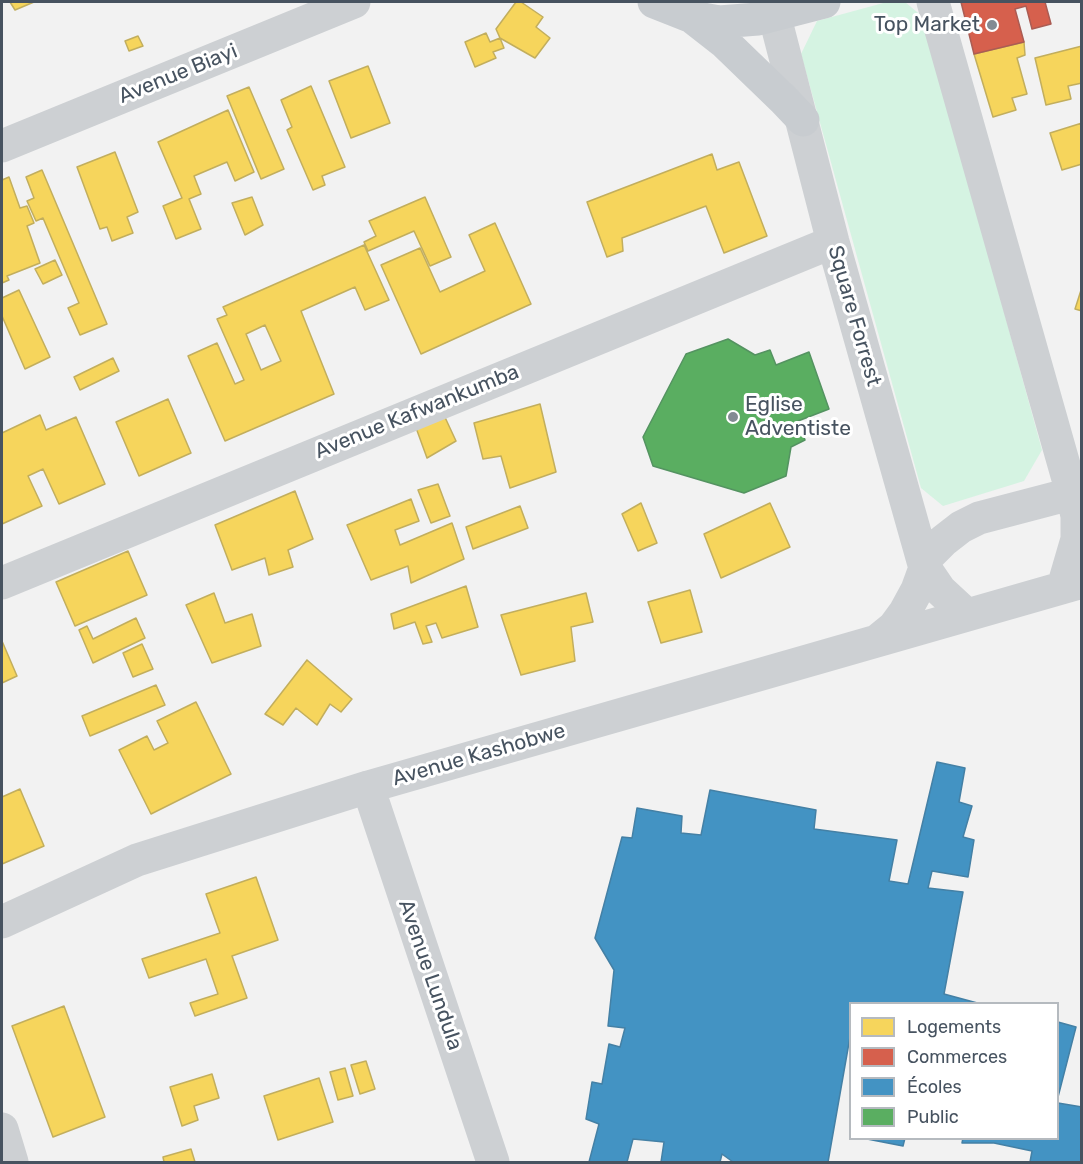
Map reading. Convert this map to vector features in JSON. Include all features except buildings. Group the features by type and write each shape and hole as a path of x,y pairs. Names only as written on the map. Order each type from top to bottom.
{"main road":[{"path":"654,2 692,17 729,22 758,19 773,8 824,2"},
{"path":"692,17 740,57 802,120"}],"street":[{"name":"Avenue Biayi","path":"2,146 354,2"},
{"path":"933,2 1077,492 1077,539 1072,585"},
{"name":"Square Forrest","path":"773,8 833,242 924,564 940,590 967,615"},
{"name":"Avenue Kafwankumba","path":"2,583 833,242"},
{"path":"876,641 894,627 905,612 917,590 924,564 943,541 961,527 979,518 1077,492"},
{"name":"Avenue Kashobwe","path":"2,922 137,860 368,788 1072,585"},
{"name":"Avenue Lundula","path":"368,788 494,1162"},
{"path":"2,1129 12,1162"}],"green space":[{"path":"887,2 905,2 923,17 1042,450 1024,481 943,506 921,488 801,54 817,21"}],"place":[{"name":"Top Market","path":"992,25"},
{"name":"Eglise Adventiste","path":"733,417"}]}
